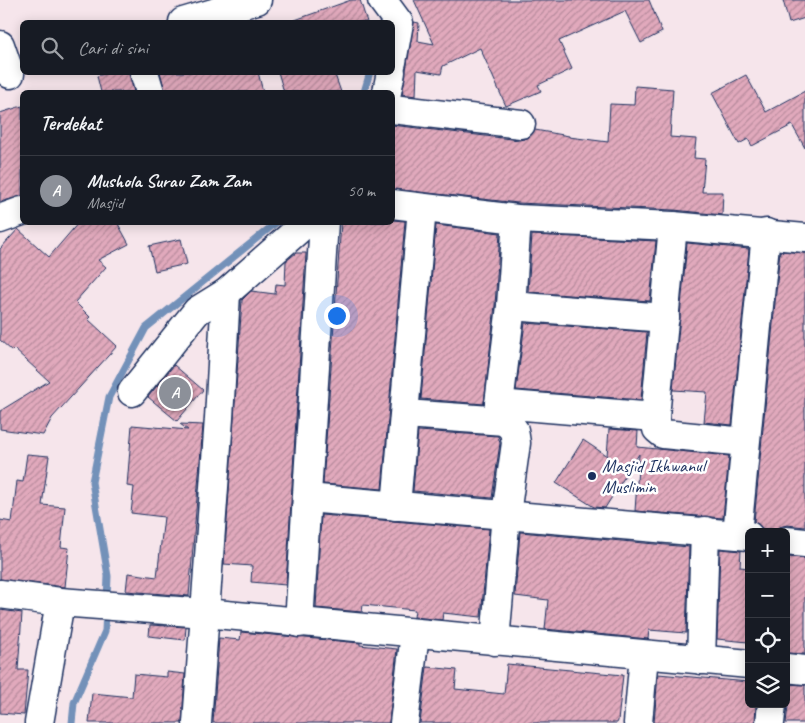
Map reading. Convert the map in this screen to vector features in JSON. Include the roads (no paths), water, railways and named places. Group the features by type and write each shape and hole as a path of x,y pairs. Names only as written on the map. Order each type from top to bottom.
{"street":[{"path":"191,20 257,0"},
{"path":"382,1 399,24 395,46"},
{"path":"0,45 11,74"},
{"path":"145,75 149,90"},
{"path":"387,90 390,75"},
{"path":"395,109 521,124"},
{"path":"395,204 517,219 673,226 805,238"},
{"path":"396,506 422,208"},
{"path":"0,219 20,212"},
{"path":"495,641 506,514 516,443 514,430 502,412 517,219"},
{"path":"132,392 197,311 226,293 304,225"},
{"path":"299,623 324,225"},
{"path":"673,226 655,417 657,429 663,434 745,442"},
{"path":"307,498 743,535 745,442 766,233"},
{"path":"197,723 226,293"},
{"path":"511,306 665,318"},
{"path":"405,414 502,412 655,417"},
{"path":"701,660 705,532"},
{"path":"790,541 805,543"},
{"path":"0,594 126,608 205,613 745,664"},
{"path":"39,723 64,602"},
{"path":"404,723 415,634"},
{"path":"638,723 644,655"},
{"path":"790,668 805,670"},
{"path":"770,723 772,708"}],"waterway":[{"path":"365,90 369,75"},
{"path":"107,600 108,576 92,482 109,397 146,328 273,225"},
{"path":"72,723 74,703 105,631 106,610"}],"place":[{"name":"Mushola Surau Zam Zam","path":"175,393"},
{"name":"Masjid Ikhwanul Muslimin","path":"592,476"}]}
